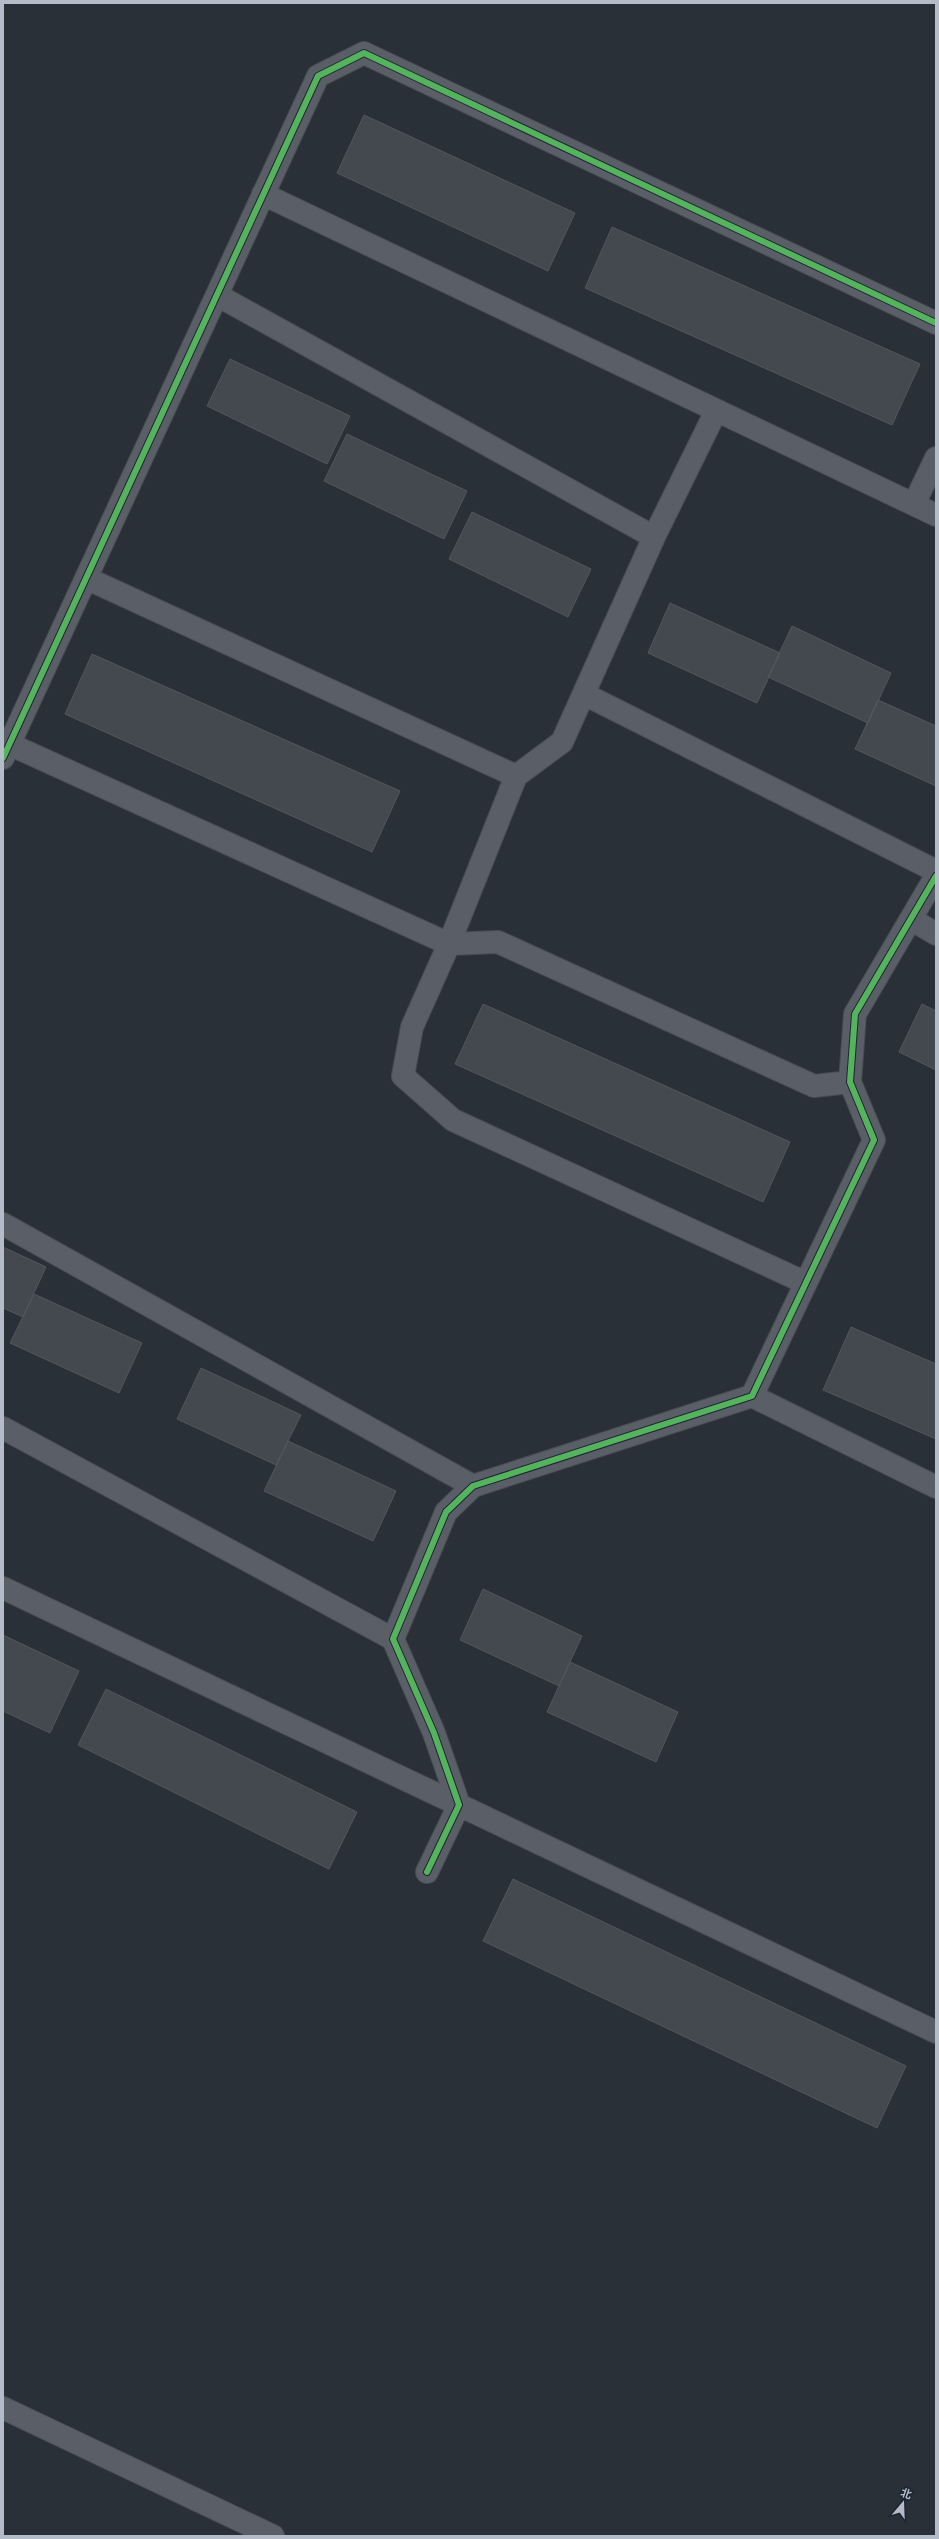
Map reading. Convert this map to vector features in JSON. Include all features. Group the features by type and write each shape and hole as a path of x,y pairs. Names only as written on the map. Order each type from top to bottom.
{"street":[{"path":"850,1082 814,1086 498,942 449,944 6,751 318,76 364,53 936,322"},
{"path":"263,194 936,515"},
{"path":"217,295 654,537"},
{"path":"716,411 654,537 562,742 516,776 449,944 412,1027 403,1076 453,1120 806,1283"},
{"path":"914,504 936,458"},
{"path":"86,578 516,776"},
{"path":"584,694 936,871"},
{"path":"752,1396 874,1140 850,1082 855,1014 936,876"},
{"path":"911,919 936,934"},
{"path":"3,1224 473,1486"},
{"path":"393,1639 446,1512 473,1486 752,1396 936,1486"},
{"path":"3,1428 393,1639 434,1733 459,1805 426,1872"},
{"path":"3,1588 936,2032"},
{"path":"3,2408 273,2536"}],"building":[{"path":"364,115 575,213 548,271 337,173"},
{"path":"612,227 920,364 892,425 585,288"},
{"path":"230,359 350,416 327,464 207,406"},
{"path":"347,434 467,491 444,539 324,481"},
{"path":"472,512 591,569 568,617 449,559"},
{"path":"670,603 780,653 757,703 648,653"},
{"path":"792,626 891,673 868,723 768,677"},
{"path":"92,654 400,791 372,852 65,714"},
{"path":"878,700 936,726 936,786 855,749"},
{"path":"483,1004 790,1142 763,1202 455,1064"},
{"path":"922,1004 936,1011 936,1070 899,1052"},
{"path":"3,1247 46,1267 23,1317 3,1308"},
{"path":"34,1294 142,1343 119,1393 10,1343"},
{"path":"851,1327 936,1364 936,1439 823,1390"},
{"path":"201,1368 301,1415 276,1465 177,1419"},
{"path":"288,1441 396,1491 373,1541 264,1491"},
{"path":"483,1589 582,1636 559,1686 460,1640"},
{"path":"3,1635 79,1671 50,1733 3,1711"},
{"path":"570,1662 678,1712 656,1762 547,1712"},
{"path":"106,1689 357,1812 329,1869 78,1745"},
{"path":"513,1879 906,2066 877,2128 483,1941"}],"cycle path":[{"path":"3,758 318,76 364,53 936,323"},
{"path":"427,1872 459,1805 434,1733 393,1639 446,1512 473,1486 752,1396 874,1140 850,1082 855,1014 936,876"}]}
